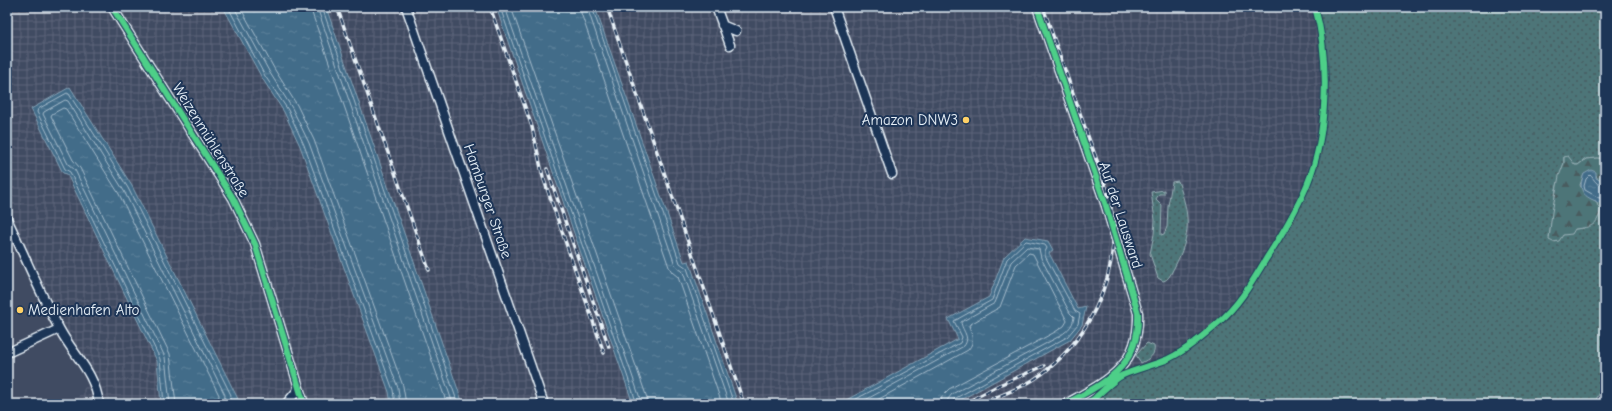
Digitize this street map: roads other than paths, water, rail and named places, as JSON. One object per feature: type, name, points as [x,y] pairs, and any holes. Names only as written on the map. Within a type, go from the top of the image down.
[{"type":"street","name":"Weizenmühlenstraße","points":[[112,7],[233,198],[254,244],[298,387],[295,404]]},
{"type":"street","name":"Hamburger Straße","points":[[406,7],[544,404]]},
{"type":"street","points":[[716,7],[730,45]]},
{"type":"street","points":[[834,7],[892,174]]},
{"type":"street","name":"Auf der Lausward","points":[[1037,7],[1106,206],[1138,313],[1138,325],[1134,344],[1128,359],[1121,368],[1104,384],[1066,404]]},
{"type":"street","points":[[722,25],[736,31]]},
{"type":"street","points":[[7,220],[59,329],[70,348],[90,373],[94,382],[99,404]]},
{"type":"street","points":[[7,353],[59,329]]},
{"type":"street","points":[[286,404],[297,391],[298,387]]},
{"type":"street","points":[[298,387],[304,404]]},
{"type":"water","points":[[223,7],[326,7],[463,404],[391,404],[389,392],[300,146],[284,112],[262,78]]},
{"type":"water","points":[[496,7],[595,7],[684,262],[689,261],[738,404],[633,404]]},
{"type":"water","points":[[70,87],[132,186],[238,399],[233,400],[232,404],[161,404],[157,361],[67,174],[63,173],[31,109]]},
{"type":"water","points":[[1591,170],[1596,172],[1596,178],[1601,181],[1605,181],[1605,200],[1597,203],[1596,201],[1587,197],[1581,188],[1584,174]]},
{"type":"water","points":[[1025,237],[1048,241],[1053,250],[1049,253],[1078,309],[1086,307],[1082,325],[1070,340],[953,404],[839,404],[958,339],[948,319],[989,297],[1004,257]]},
{"type":"railway","points":[[337,7],[429,270]]},
{"type":"railway","points":[[490,7],[532,127],[543,177],[604,353]]},
{"type":"railway","points":[[607,7],[744,404]]},
{"type":"railway","points":[[978,404],[1013,391],[1033,380],[1052,365],[1069,348],[1084,329],[1096,308],[1105,285],[1111,262],[1113,238],[1112,214],[1108,194],[1043,7]]},
{"type":"railway","points":[[547,169],[609,347]]},
{"type":"railway","points":[[964,404],[999,385],[1044,366]]},
{"type":"place","name":"Amazon DNW3","points":[[966,120]]},
{"type":"place","name":"Medienhafen Alto","points":[[20,310]]}]
